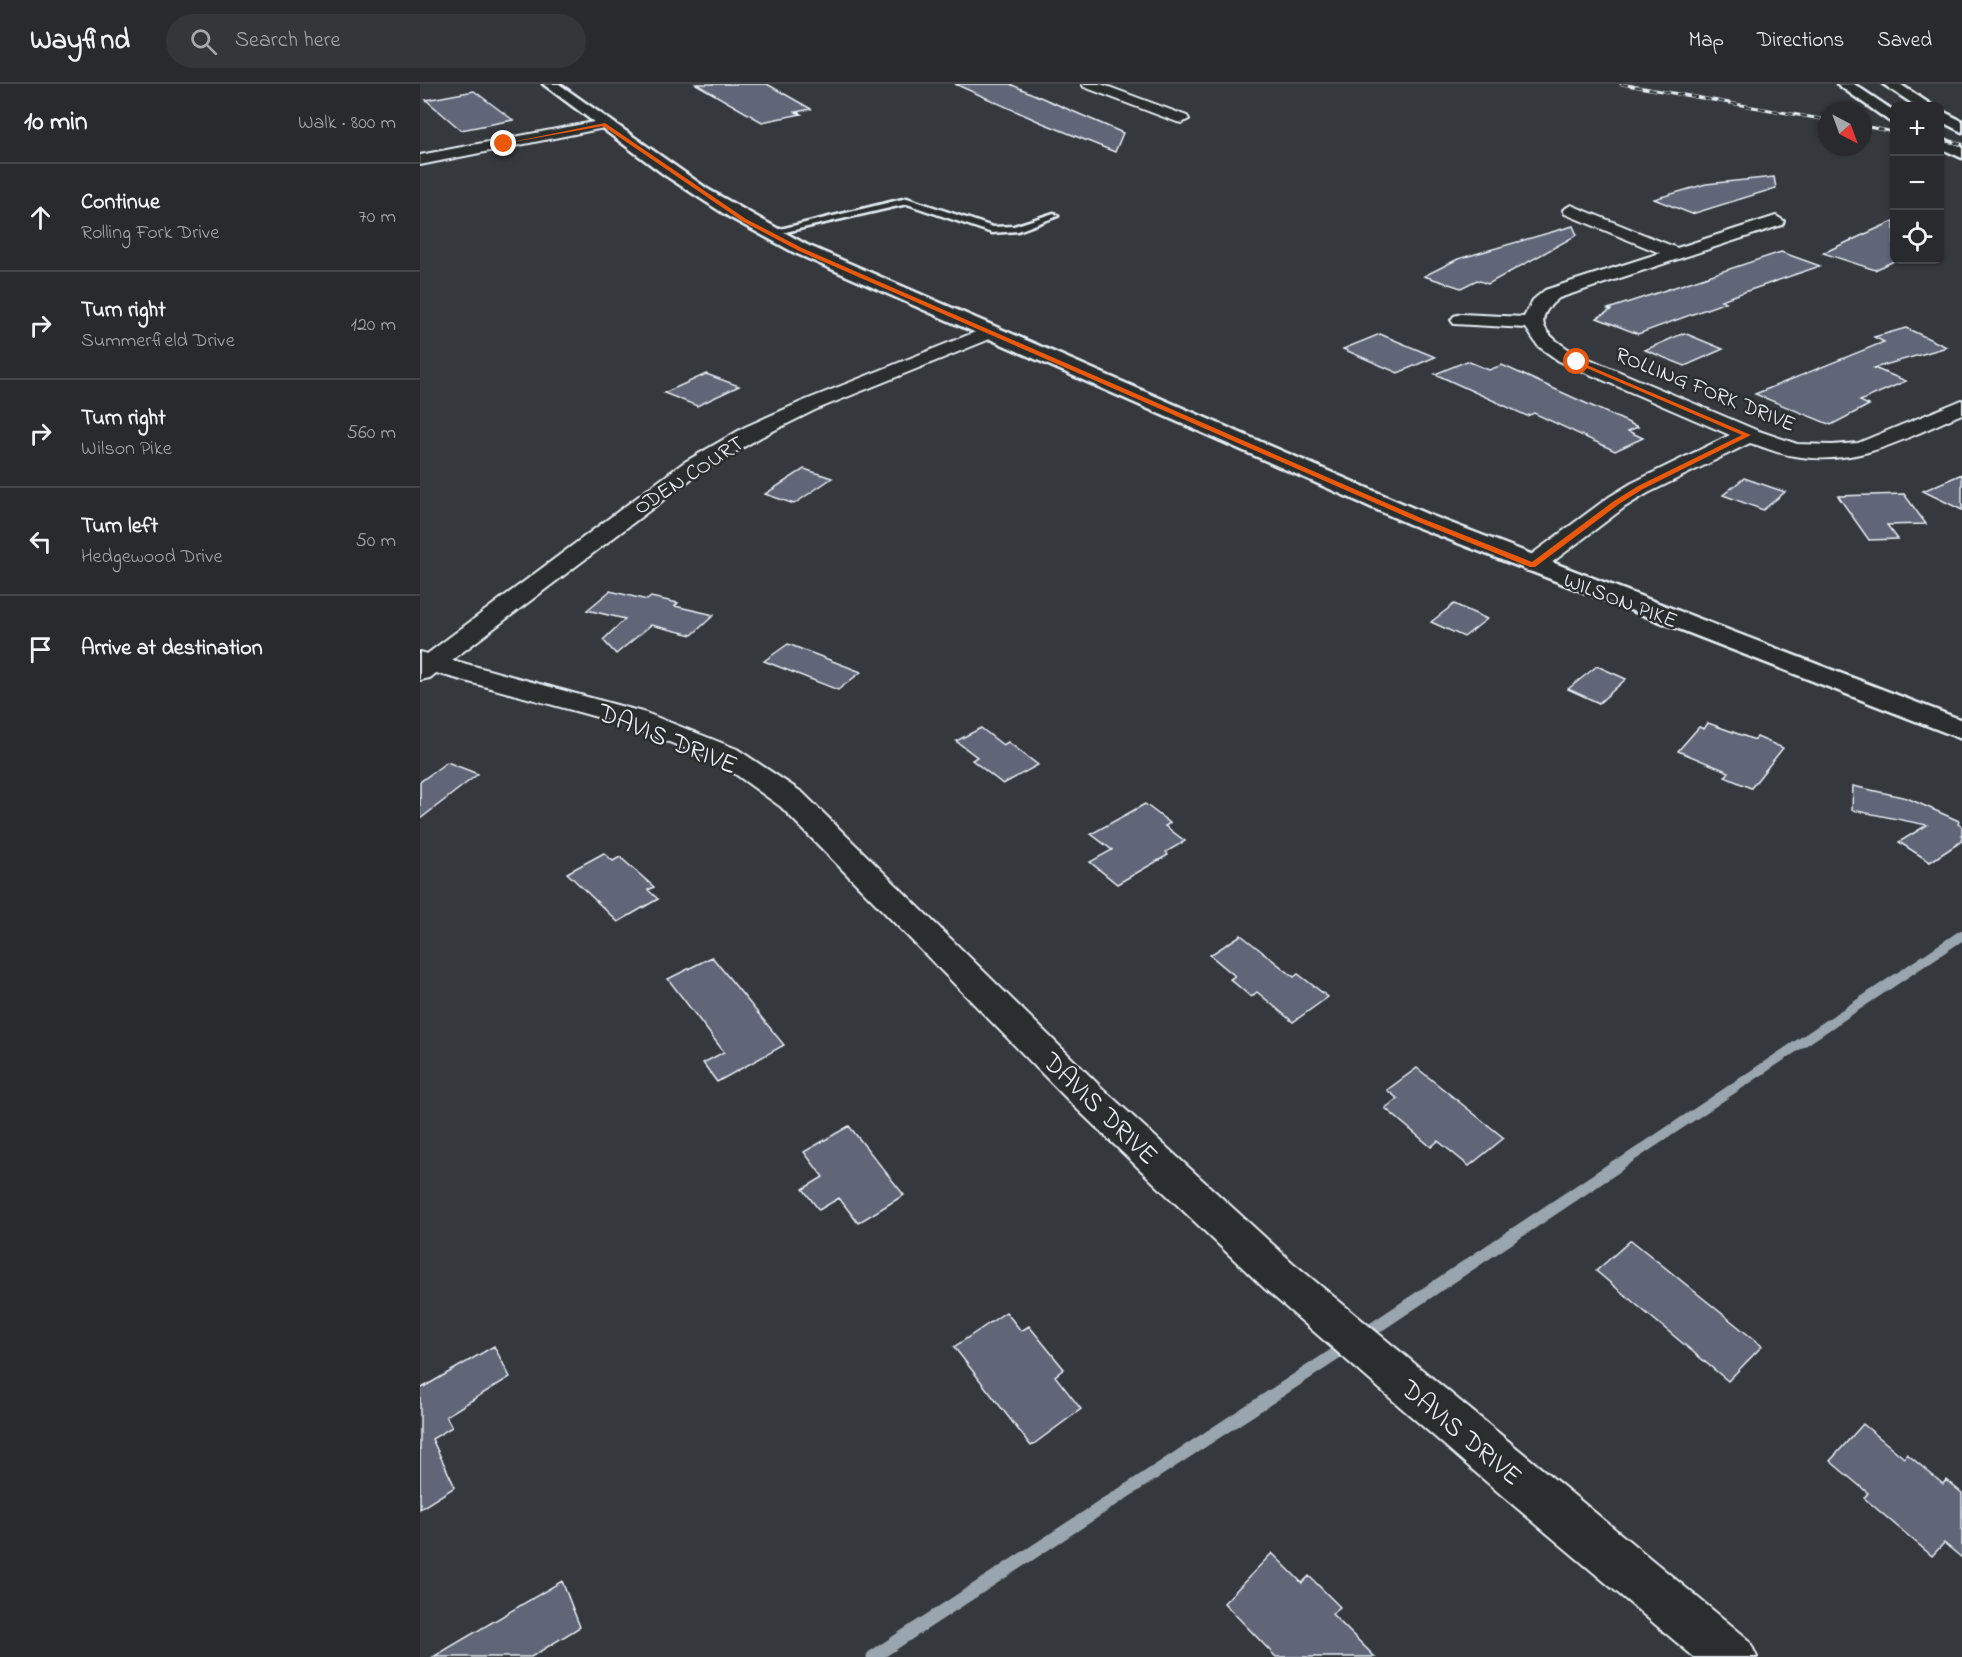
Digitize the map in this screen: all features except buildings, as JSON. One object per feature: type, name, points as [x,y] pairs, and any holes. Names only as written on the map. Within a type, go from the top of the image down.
[{"type":"main road","name":"WILSON PIKE","points":[[550,84],[744,220],[768,233],[988,333],[1409,515],[1962,730]]},
{"type":"main road","points":[[1844,84],[1890,116]]},
{"type":"main road","points":[[1890,84],[1919,102]]},
{"type":"main road","points":[[1944,117],[1962,127]]},
{"type":"main road","points":[[1944,144],[1962,153]]},
{"type":"street","points":[[1089,84],[1182,119]]},
{"type":"street","points":[[420,160],[604,124]]},
{"type":"street","points":[[1571,210],[1675,253]]},
{"type":"street","points":[[1461,320],[1533,323],[1538,306],[1552,294],[1776,220]]},
{"type":"street","name":"ROLLING FORK DRIVE","points":[[1533,323],[1541,339],[1567,357],[1748,435],[1795,450],[1851,451],[1875,445],[1962,406]]},
{"type":"street","name":"ODEN COURT","points":[[424,665],[691,468],[753,432],[808,406],[988,333]]},
{"type":"street","points":[[1533,565],[1617,502],[1748,435]]},
{"type":"street","name":"DAVIS DRIVE","points":[[424,665],[636,719],[727,755],[792,800],[1089,1098],[1279,1276],[1732,1657]]},
{"type":"lane","points":[[768,233],[907,201],[992,230],[1015,229],[1054,216]]},
{"type":"waterway","points":[[1616,1167],[1962,935]]},
{"type":"waterway","points":[[1364,1335],[1618,1165]]},
{"type":"waterway","points":[[873,1657],[1348,1346]]},
{"type":"railway","points":[[1621,84],[1818,118]]},
{"type":"railway","points":[[1872,128],[1890,131]]},
{"type":"railway","points":[[1944,141],[1962,144]]},
{"type":"route","points":[[504,144],[604,124],[744,220],[801,249],[988,333],[1419,519],[1533,565],[1617,502],[1659,478],[1748,435],[1577,362]]}]
